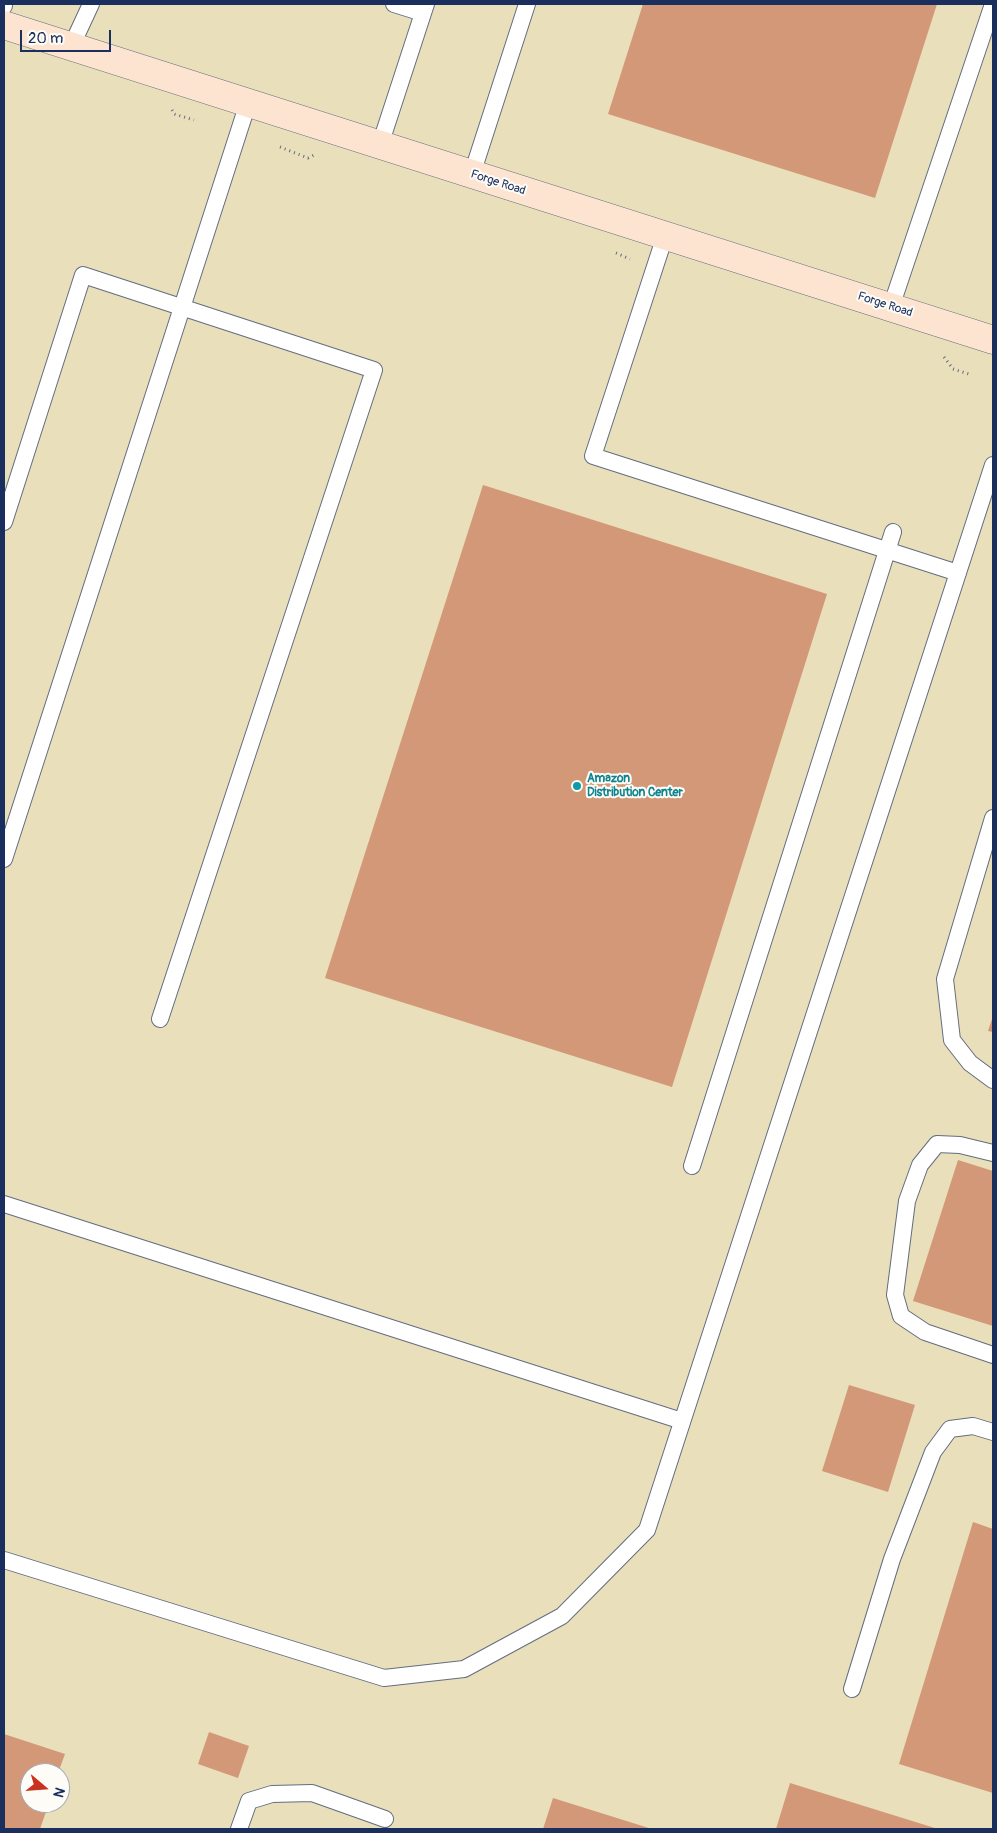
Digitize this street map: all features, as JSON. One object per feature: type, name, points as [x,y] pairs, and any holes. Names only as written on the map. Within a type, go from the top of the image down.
[{"type":"street","name":"Forge Road","points":[[4,26],[993,340]]},
{"type":"lane","points":[[71,47],[91,4]]},
{"type":"lane","points":[[380,145],[424,8],[394,4]]},
{"type":"lane","points":[[472,174],[527,4]]},
{"type":"lane","points":[[891,307],[993,4]]},
{"type":"lane","points":[[4,860],[248,103]]},
{"type":"lane","points":[[665,236],[593,456],[958,573]]},
{"type":"lane","points":[[4,522],[83,275],[374,370],[160,1019]]},
{"type":"lane","points":[[4,1560],[384,1678],[464,1668],[562,1616],[647,1530],[993,465]]},
{"type":"lane","points":[[692,1166],[893,532]]},
{"type":"lane","points":[[993,818],[944,978],[952,1040],[970,1063],[993,1080]]},
{"type":"lane","points":[[993,1153],[960,1145],[937,1144],[920,1165],[907,1201],[895,1295],[900,1316],[925,1332],[993,1354]]},
{"type":"lane","points":[[4,1204],[682,1421]]},
{"type":"lane","points":[[852,1690],[892,1559],[933,1452],[950,1430],[973,1426],[993,1432]]},
{"type":"lane","points":[[239,1829],[249,1801],[272,1794],[312,1793],[385,1819]]},
{"type":"building","points":[[643,4],[937,4],[875,198],[608,114]]},
{"type":"building","name":"Amazon Distribution Center","points":[[483,485],[827,594],[672,1087],[325,978]]},
{"type":"building","points":[[993,1016],[993,1032],[988,1031]]},
{"type":"building","points":[[958,1160],[993,1171],[993,1326],[913,1301]]},
{"type":"building","points":[[849,1385],[915,1405],[888,1492],[822,1471]]},
{"type":"building","points":[[973,1522],[993,1529],[993,1793],[899,1764]]},
{"type":"building","points":[[209,1732],[249,1746],[238,1778],[198,1764]]},
{"type":"building","points":[[4,1734],[65,1754],[62,1763],[20,1763],[20,1813],[46,1813],[40,1829],[4,1829]]},
{"type":"building","points":[[790,1783],[938,1829],[776,1829]]},
{"type":"building","points":[[553,1798],[652,1829],[543,1829]]},
{"type":"place","name":"Amazon Distribution Center","points":[[577,786]]}]
